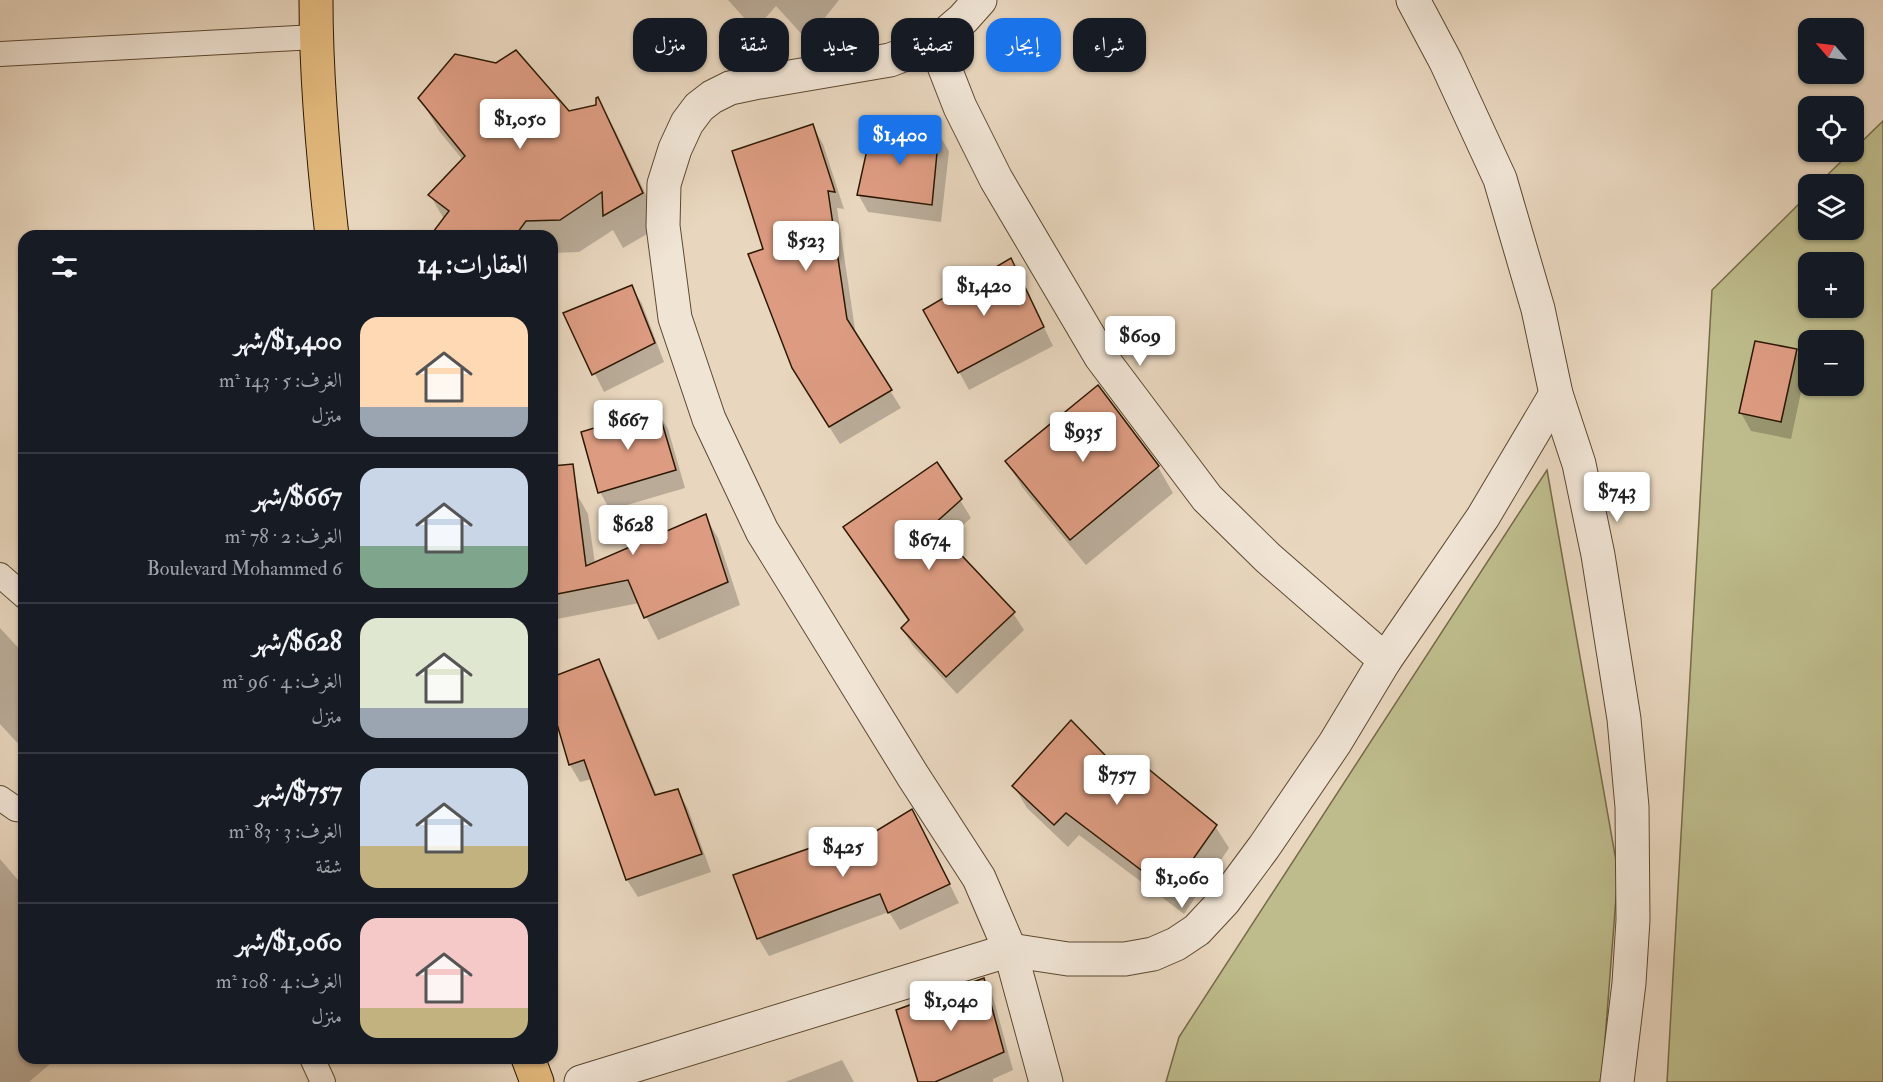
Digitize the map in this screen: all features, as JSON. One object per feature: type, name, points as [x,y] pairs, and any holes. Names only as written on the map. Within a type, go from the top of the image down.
[{"type":"main road","points":[[316,0],[316,37],[324,160],[331,230]]},
{"type":"main road","points":[[530,1064],[537,1082]]},
{"type":"street","points":[[964,18],[980,0]]},
{"type":"street","points":[[1413,0],[1446,62],[1500,179],[1538,309],[1556,394],[1579,464],[1598,555],[1624,719],[1632,807],[1633,920],[1629,982],[1617,1082]]},
{"type":"street","points":[[891,60],[730,88],[699,107],[687,123],[675,149],[664,184],[663,226],[675,318],[709,419],[757,521],[913,776],[979,878],[1010,950],[1046,1082]]},
{"type":"street","points":[[947,72],[960,107],[996,179],[1101,357],[1207,498],[1268,558],[1385,660]]},
{"type":"street","points":[[581,1082],[1010,950],[1068,959],[1125,960],[1153,954],[1176,944],[1197,930],[1224,901],[1264,847],[1335,743],[1385,660],[1483,517],[1556,394]]},
{"type":"lane","points":[[0,54],[316,37]]},
{"type":"lane","points":[[0,575],[18,591]]},
{"type":"lane","points":[[0,798],[18,809]]},
{"type":"lane","points":[[315,1064],[323,1082]]},
{"type":"shaded area","points":[[1883,121],[1883,1082],[1667,1082],[1712,290],[1798,205],[1798,240],[1864,240],[1864,174],[1828,174],[1841,162],[1864,162],[1864,139]]},
{"type":"shaded area","points":[[1547,470],[1618,872],[1600,1082],[1166,1082],[1179,1037]]},
{"type":"building","points":[[516,50],[569,111],[596,105],[598,97],[643,193],[603,216],[602,192],[560,220],[526,221],[519,230],[435,230],[449,211],[428,195],[465,156],[418,98],[455,54],[496,63]]},
{"type":"building","points":[[813,124],[835,192],[828,191],[847,319],[892,390],[829,427],[792,368],[748,254],[763,249],[732,151]]},
{"type":"building","points":[[872,127],[939,132],[932,205],[857,195]]},
{"type":"building","points":[[1011,258],[1044,327],[958,373],[923,310]]},
{"type":"building","points":[[632,285],[655,343],[592,375],[563,313]]},
{"type":"building","points":[[1755,341],[1797,349],[1781,422],[1739,413]]},
{"type":"building","points":[[1098,385],[1159,466],[1070,540],[1005,461]]},
{"type":"building","points":[[658,409],[676,470],[598,493],[581,432]]},
{"type":"building","points":[[937,462],[962,499],[933,525],[1015,612],[946,677],[901,628],[909,620],[843,527]]},
{"type":"building","points":[[573,464],[586,566],[706,514],[728,582],[644,618],[628,580],[558,594],[558,465]]},
{"type":"building","points":[[599,659],[655,795],[678,789],[702,854],[626,880],[584,760],[569,765],[558,727],[558,675]]},
{"type":"building","points":[[1071,720],[1134,785],[1146,767],[1217,825],[1170,892],[1066,813],[1054,825],[1012,786]]},
{"type":"building","points":[[912,809],[950,884],[888,913],[880,894],[757,939],[733,875],[816,846],[822,864]]},
{"type":"building","points":[[984,978],[1004,1052],[935,1082],[918,1082],[896,1010]]}]
